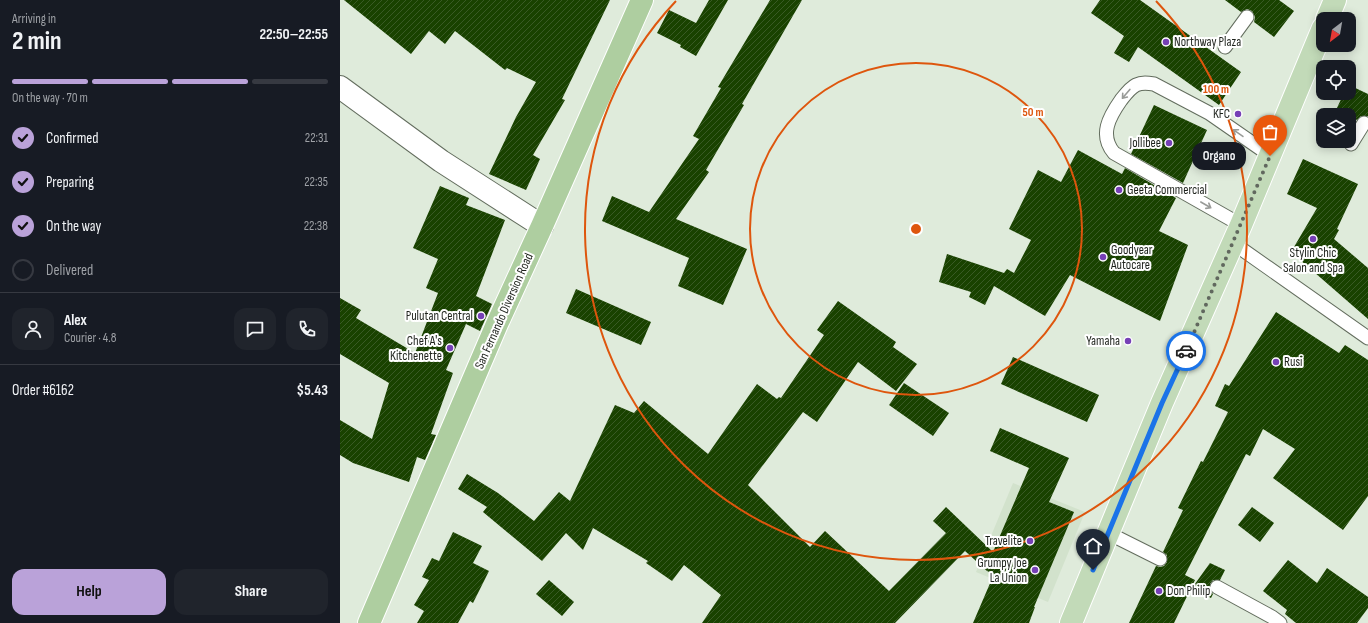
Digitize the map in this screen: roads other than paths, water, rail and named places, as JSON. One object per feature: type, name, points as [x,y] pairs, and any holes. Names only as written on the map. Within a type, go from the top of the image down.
[{"type":"highway","name":"San Fernando Diversion Road","points":[[369,623],[497,324],[642,0]]},
{"type":"main road","points":[[1330,12],[1335,0]]},
{"type":"main road","points":[[1071,623],[1162,403],[1237,234],[1316,45]]},
{"type":"street","points":[[340,87],[441,161],[542,226]]},
{"type":"lane","points":[[1225,47],[1248,17]]},
{"type":"lane","points":[[1270,156],[1209,113],[1154,84],[1146,83],[1134,86],[1114,110],[1107,127],[1106,137],[1109,147],[1114,153],[1237,234],[1368,338]]},
{"type":"lane","points":[[1356,136],[1364,123]]},
{"type":"lane","points":[[1108,533],[1160,559]]},
{"type":"lane","points":[[1217,587],[1272,617],[1280,623]]},
{"type":"place","name":"Northway Plaza","points":[[1166,42]]},
{"type":"place","name":"KFC","points":[[1238,114]]},
{"type":"place","name":"Jollibee","points":[[1169,143]]},
{"type":"place","name":"Organo","points":[[1270,156]]},
{"type":"place","name":"Geeta Commercial","points":[[1119,190]]},
{"type":"place","name":"Stylin Chic Salon and Spa","points":[[1313,239]]},
{"type":"place","name":"Goodyear Autocare","points":[[1103,257]]},
{"type":"place","name":"Pulutan Central","points":[[481,316]]},
{"type":"place","name":"Yamaha","points":[[1128,341]]},
{"type":"place","name":"Chef A's Kitchenette","points":[[450,348]]},
{"type":"place","name":"Rusi","points":[[1276,362]]},
{"type":"place","name":"Travelite","points":[[1030,541]]},
{"type":"place","name":"Grumpy Joe La Union","points":[[1035,570]]},
{"type":"place","name":"Don Philip","points":[[1159,591]]}]
